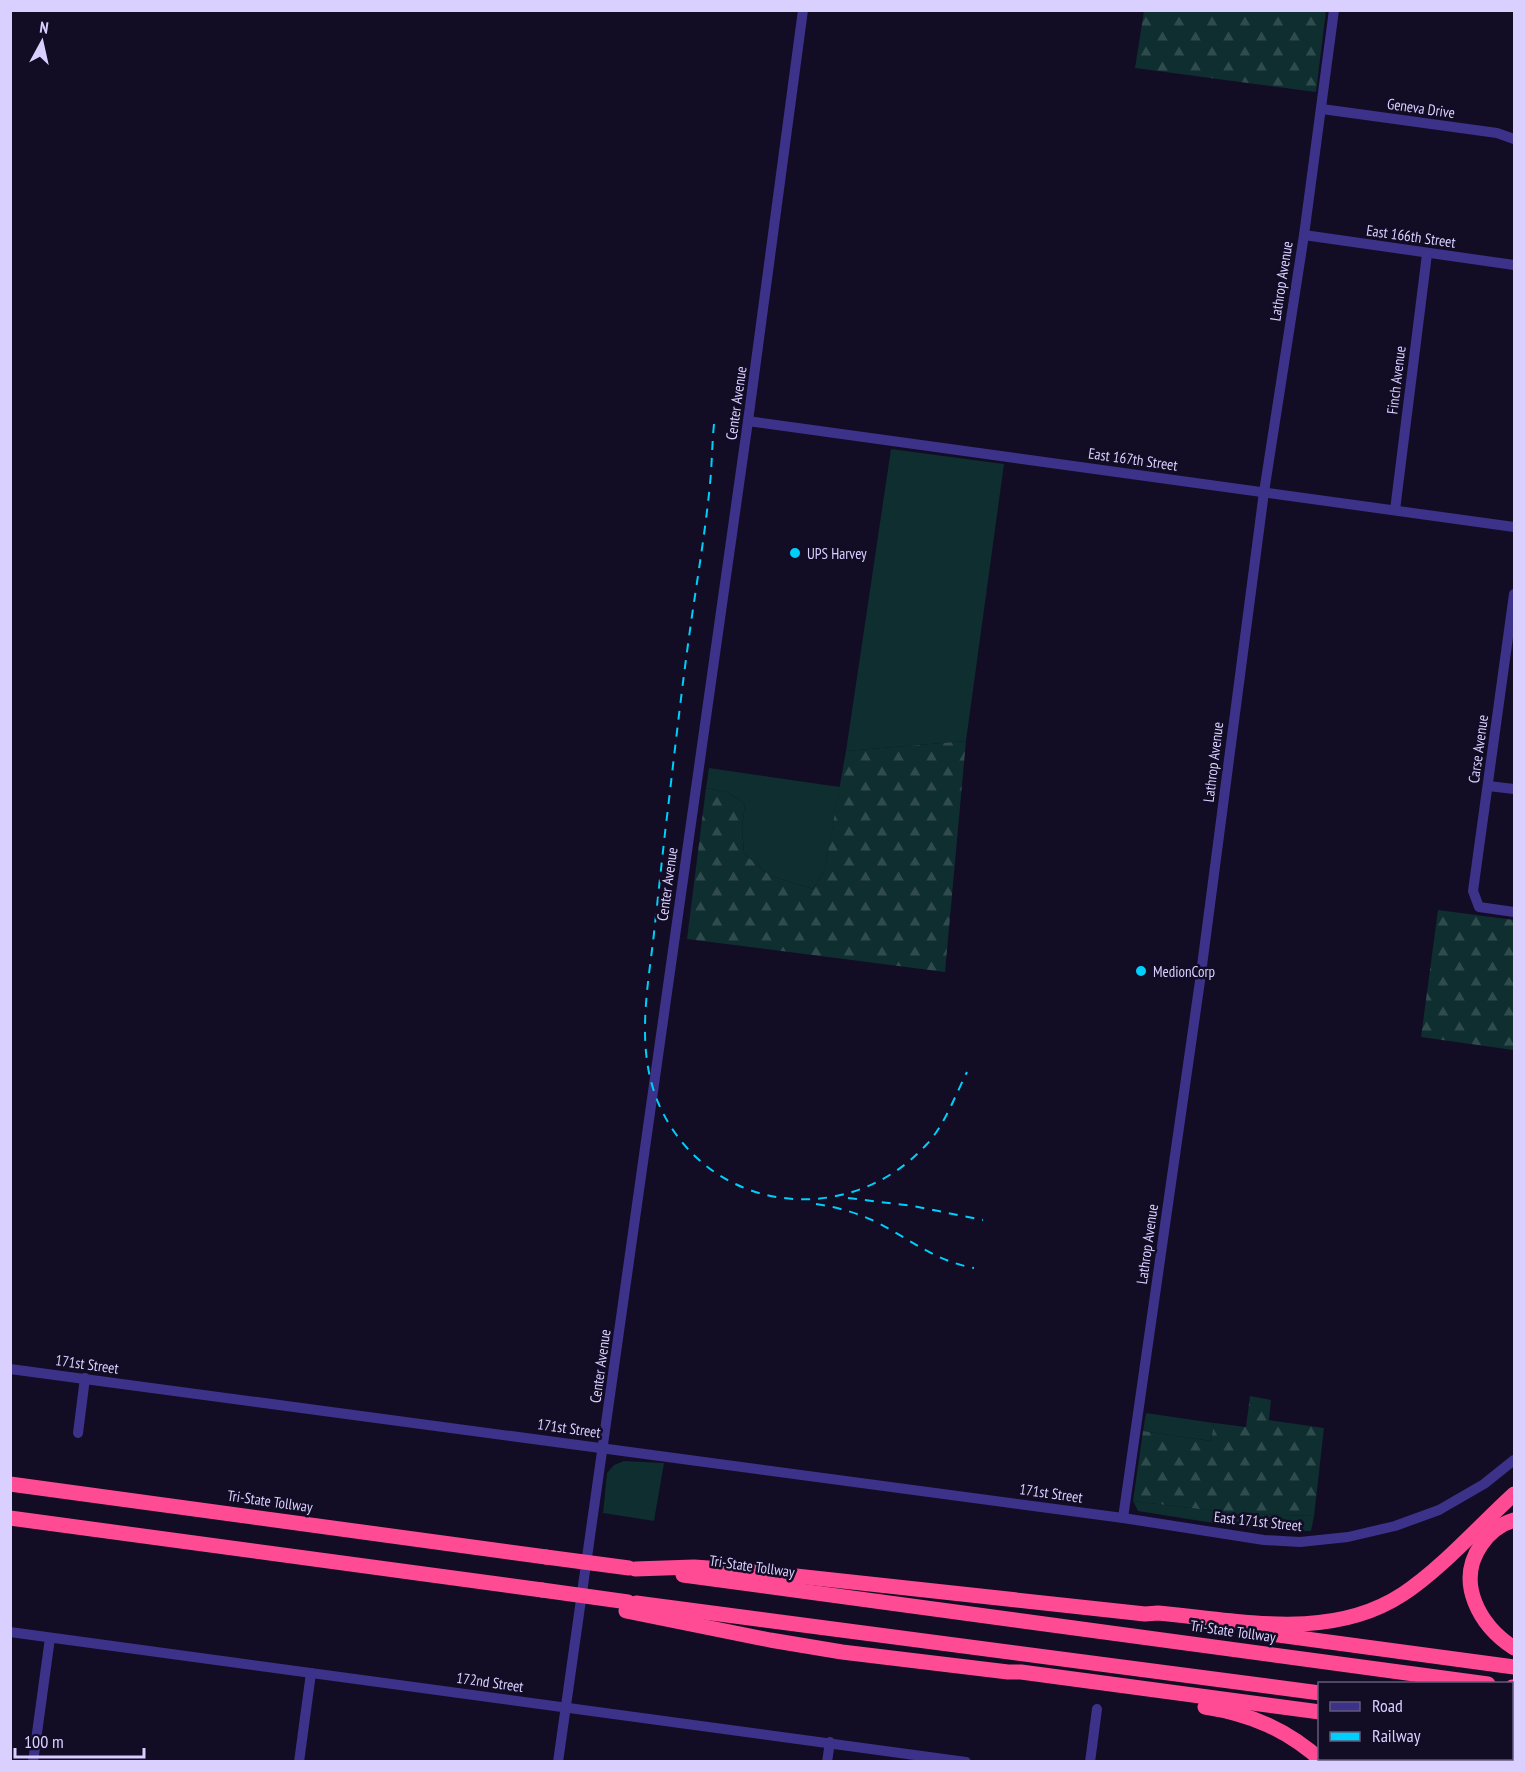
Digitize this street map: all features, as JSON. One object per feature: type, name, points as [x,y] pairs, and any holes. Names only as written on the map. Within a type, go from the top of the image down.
[{"type":"highway","name":"Tri-State Tollway","points":[[10,1484],[1480,1682]]},
{"type":"highway","points":[[632,1569],[694,1567],[751,1571],[1145,1614],[1158,1613],[1295,1624],[1325,1623],[1358,1615],[1393,1600],[1421,1580],[1515,1494]]},
{"type":"highway","points":[[10,1518],[546,1591],[627,1606],[770,1640],[842,1652],[1021,1672],[1318,1712]]},
{"type":"highway","points":[[1515,1520],[1495,1530],[1483,1541],[1473,1560],[1470,1581],[1473,1601],[1483,1619],[1498,1636],[1515,1648]]},
{"type":"highway","points":[[627,1606],[1318,1693]]},
{"type":"highway","points":[[1145,1614],[1158,1619],[1515,1667]]},
{"type":"highway","points":[[1008,1672],[1243,1714],[1286,1733],[1318,1757]]},
{"type":"street","name":"Center Avenue","points":[[558,1761],[748,421],[803,10]]},
{"type":"street","name":"Lathrop Avenue","points":[[1124,1518],[1200,981],[1264,492],[1304,236],[1334,10]]},
{"type":"street","name":"Geneva Drive","points":[[1322,109],[1497,133],[1515,139]]},
{"type":"street","name":"East 166th Street","points":[[1304,236],[1515,265]]},
{"type":"street","name":"Finch Avenue","points":[[1395,510],[1427,254]]},
{"type":"street","name":"East 167th Street","points":[[748,421],[1515,527]]},
{"type":"street","name":"Carse Avenue","points":[[1515,594],[1510,656],[1473,891],[1479,907],[1515,912]]},
{"type":"street","points":[[1488,786],[1515,789]]},
{"type":"street","name":"171st Street","points":[[10,1369],[1124,1518]]},
{"type":"street","points":[[78,1433],[85,1378]]},
{"type":"street","name":"East 171st Street","points":[[1124,1518],[1264,1540],[1300,1542],[1348,1537],[1395,1526],[1439,1510],[1484,1484],[1515,1460]]},
{"type":"street","name":"172nd Street","points":[[10,1632],[966,1761]]},
{"type":"street","points":[[33,1761],[50,1638]]},
{"type":"street","points":[[299,1761],[311,1673]]},
{"type":"street","points":[[1090,1761],[1097,1709]]},
{"type":"street","points":[[827,1761],[830,1742]]},
{"type":"green space","points":[[1144,11],[1326,11],[1316,92],[1135,68]]},
{"type":"green space","points":[[891,449],[1004,464],[966,741],[846,751]]},
{"type":"green space","points":[[966,741],[945,972],[687,939],[706,788],[727,792],[745,804],[742,827],[744,854],[771,876],[813,889],[825,869],[846,751]]},
{"type":"green space","points":[[709,768],[840,787],[825,869],[813,889],[771,876],[744,854],[742,827],[745,804],[727,792],[706,788]]},
{"type":"green space","points":[[1438,910],[1514,920],[1513,1050],[1421,1037]]},
{"type":"green space","points":[[1250,1396],[1271,1400],[1269,1420],[1324,1428],[1314,1516],[1232,1513],[1133,1501],[1143,1431],[1211,1441],[1214,1423],[1246,1427]]},
{"type":"green space","points":[[1146,1413],[1214,1423],[1211,1441],[1143,1431]]},
{"type":"green space","points":[[624,1461],[664,1463],[654,1521],[603,1513],[607,1473],[614,1465]]},
{"type":"green space","points":[[1133,1501],[1232,1513],[1314,1516],[1311,1531],[1268,1529],[1138,1511]]},
{"type":"railway","points":[[714,424],[708,503],[689,637],[646,1005],[646,1048],[653,1089],[661,1109],[684,1144],[713,1171],[747,1189],[784,1198],[822,1198],[860,1189],[896,1171],[933,1137],[967,1072]]},
{"type":"railway","points":[[848,1198],[913,1206],[983,1220]]},
{"type":"railway","points":[[816,1204],[845,1210],[867,1218],[946,1260],[974,1268]]},
{"type":"place","name":"UPS Harvey","points":[[795,553]]},
{"type":"place","name":"MedionCorp","points":[[1141,971]]}]
